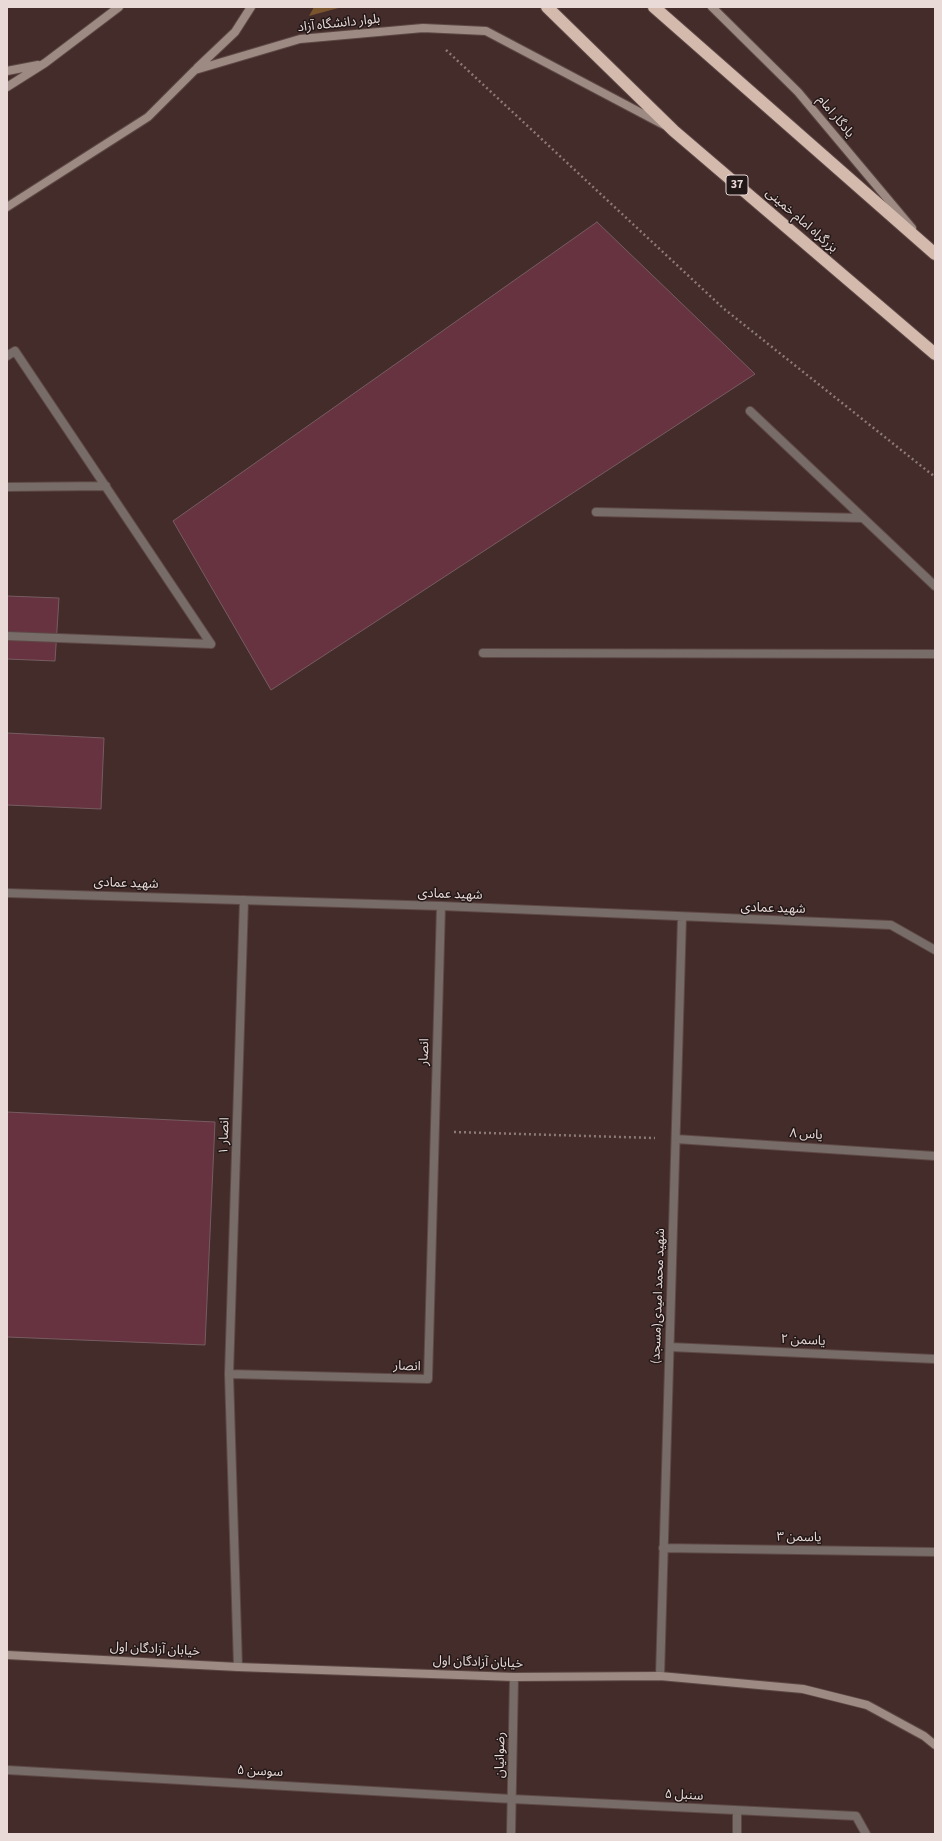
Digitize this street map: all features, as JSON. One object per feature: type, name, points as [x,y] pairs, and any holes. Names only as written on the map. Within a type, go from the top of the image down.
[{"type":"highway","name":"بزرگراه امام خمینی","points":[[547,7],[674,131],[935,354]]},
{"type":"highway","points":[[654,7],[933,253]]},
{"type":"main road","points":[[7,87],[45,63],[119,7]]},
{"type":"main road","points":[[195,70],[235,32],[251,7]]},
{"type":"main road","name":"یادگار امام","points":[[712,7],[798,92],[933,253]]},
{"type":"main road","name":"بلوار دانشگاه آزاد","points":[[7,207],[148,117],[195,70],[300,39],[423,28],[486,31],[674,131]]},
{"type":"main road","points":[[7,71],[45,63]]},
{"type":"main road","name":"خیابان آزادگان اول","points":[[7,1655],[238,1667],[514,1677],[660,1676],[803,1689],[867,1705],[924,1736],[935,1746]]},
{"type":"street","points":[[7,356],[15,351],[211,644],[7,636]]},
{"type":"street","points":[[750,411],[935,586]]},
{"type":"street","points":[[7,487],[106,486]]},
{"type":"street","points":[[596,512],[863,518]]},
{"type":"street","points":[[484,653],[935,654]]},
{"type":"street","name":"شهید عمادی","points":[[7,893],[441,906],[891,925],[935,950]]},
{"type":"street","name":"انصار ۱","points":[[230,1374],[244,900]]},
{"type":"street","name":"انصار","points":[[230,1374],[428,1380],[441,906]]},
{"type":"street","name":"(مسجد)شهید محمد امیدی","points":[[660,1676],[682,917]]},
{"type":"street","name":"یاس ۸","points":[[676,1139],[935,1156]]},
{"type":"street","name":"یاسمن ۲","points":[[670,1347],[935,1359]]},
{"type":"street","points":[[230,1374],[238,1667]]},
{"type":"street","name":"یاسمن ۳","points":[[663,1548],[935,1552]]},
{"type":"street","name":"رضوانیان","points":[[511,1834],[514,1677]]},
{"type":"street","name":"سوسن ۵","points":[[7,1770],[512,1799]]},
{"type":"street","name":"سنبل ۵","points":[[512,1799],[856,1816],[866,1834]]},
{"type":"street","points":[[737,1811],[737,1834]]},
{"type":"path","points":[[423,28],[724,308],[935,477]]},
{"type":"path","points":[[434,1132],[676,1139]]},
{"type":"shaded area","points":[[314,7],[342,7],[309,16]]},
{"type":"building","points":[[597,222],[755,374],[271,690],[173,521]]},
{"type":"building","points":[[7,596],[59,598],[55,661],[7,659]]},
{"type":"building","points":[[7,733],[104,738],[101,809],[7,805]]},
{"type":"building","points":[[7,1112],[215,1122],[205,1345],[7,1337]]}]
